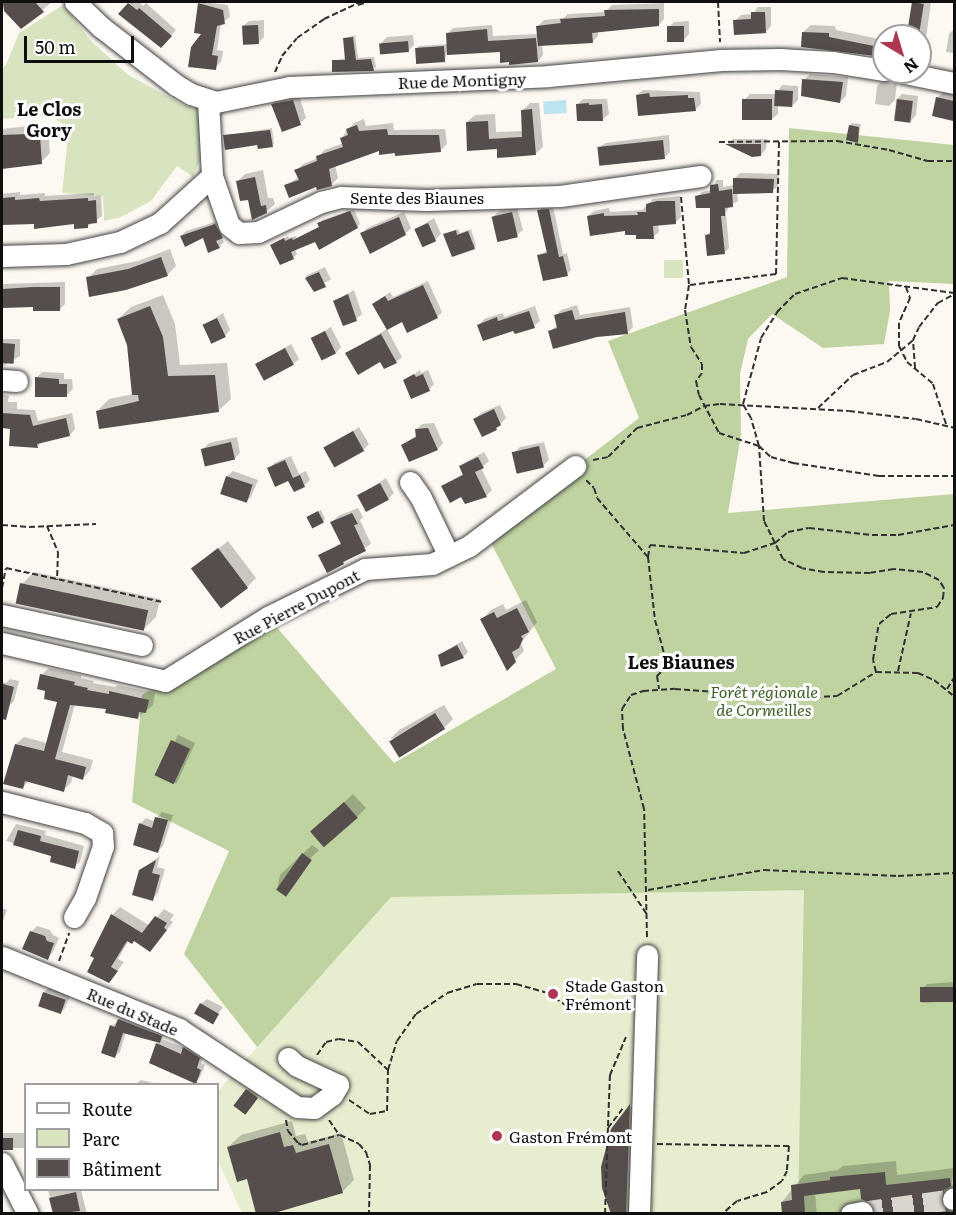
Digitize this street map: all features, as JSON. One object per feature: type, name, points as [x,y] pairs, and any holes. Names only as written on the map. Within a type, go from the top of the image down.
[{"type":"street","points":[[2,256],[66,254],[120,242],[160,223],[212,176],[208,101],[176,85],[138,57],[75,2]]},
{"type":"street","name":"Rue de Montigny","points":[[208,101],[289,87],[548,76],[721,60],[790,59],[872,69]]},
{"type":"street","points":[[247,94],[252,85],[273,78]]},
{"type":"street","points":[[932,79],[954,83]]},
{"type":"street","name":"Sente des Biaunes","points":[[212,176],[229,225],[233,231],[250,233],[321,202],[341,197],[426,200],[560,196],[691,178]]},
{"type":"street","name":"Rue Pierre Dupont","points":[[2,643],[165,681],[268,617],[365,570],[432,564],[469,546],[575,466]]},
{"type":"street","points":[[410,482],[421,498],[448,556]]},
{"type":"street","points":[[2,615],[142,645]]},
{"type":"street","points":[[2,802],[85,823],[102,833],[103,846],[85,898],[74,917]]},
{"type":"street","points":[[639,1214],[643,1144],[647,955]]},
{"type":"street","name":"Rue du Stade","points":[[2,957],[178,1029],[297,1107],[314,1108],[332,1095],[338,1085]]},
{"type":"street","points":[[288,1058],[297,1066],[338,1085]]},
{"type":"street","points":[[2,1163],[28,1214]]},
{"type":"path","points":[[355,6],[360,2]]},
{"type":"path","points":[[273,78],[282,56],[297,38],[324,20],[367,2]]},
{"type":"path","points":[[718,2],[721,60]]},
{"type":"path","points":[[719,142],[837,141],[889,150],[928,161],[954,160]]},
{"type":"path","points":[[689,285],[777,274],[779,142]]},
{"type":"path","points":[[691,178],[689,285],[685,310],[691,347],[702,364],[702,373],[696,381],[704,406],[719,433],[759,446],[777,459],[854,473],[954,476]]},
{"type":"path","points":[[876,672],[873,660],[879,624],[891,614],[911,613],[937,607],[943,598],[944,588],[939,580],[923,572],[894,569],[844,574],[802,568],[783,559],[764,521],[759,446],[751,418],[743,404],[761,338],[777,312],[795,294],[842,278],[954,294]]},
{"type":"path","points":[[906,286],[910,298],[899,323],[899,346],[907,362],[933,384],[947,426]]},
{"type":"path","points":[[818,408],[853,375],[887,362],[902,352],[913,340],[928,313],[938,303],[954,294]]},
{"type":"path","points":[[913,340],[915,368]]},
{"type":"path","points":[[648,556],[597,498],[594,488],[575,466],[608,457],[637,428],[687,415],[704,406],[743,404],[818,408],[916,419],[954,428]]},
{"type":"path","points":[[2,525],[96,524]]},
{"type":"path","points":[[659,689],[657,676],[662,672],[664,653],[655,620],[648,556],[650,545],[744,553],[775,543],[788,532],[809,528],[881,535],[954,525]]},
{"type":"path","points":[[46,526],[58,552],[57,580]]},
{"type":"path","points":[[2,588],[6,568],[162,602]]},
{"type":"path","points":[[898,673],[911,613]]},
{"type":"path","points":[[954,613],[954,625]]},
{"type":"path","points":[[647,955],[648,890],[644,808],[623,729],[622,709],[631,695],[659,689],[797,698],[837,696],[876,672],[918,673],[947,689],[954,696]]},
{"type":"path","points":[[947,689],[954,678]]},
{"type":"path","points":[[648,890],[764,870],[898,876],[954,873]]},
{"type":"path","points":[[618,871],[648,916]]},
{"type":"path","points":[[52,978],[74,917]]},
{"type":"path","points":[[338,1085],[351,1103],[359,1109],[370,1114],[387,1111],[388,1070],[397,1041],[416,1014],[447,993],[477,984],[516,984],[547,993],[572,1009],[588,1003],[646,1002]]},
{"type":"path","points":[[605,1214],[610,1075],[624,1039],[631,1033],[645,1030]]},
{"type":"path","points":[[308,1070],[326,1042],[339,1039],[358,1042],[366,1046],[388,1070]]},
{"type":"path","points":[[285,1099],[288,1131],[298,1143],[340,1136],[359,1144],[366,1152],[370,1165],[369,1214]]},
{"type":"path","points":[[608,1128],[629,1104]]},
{"type":"path","points":[[643,1144],[789,1146],[788,1171],[782,1181],[767,1192],[737,1201],[722,1214]]},
{"type":"green space","points":[[63,5],[91,41],[127,74],[181,104],[199,110],[203,153],[193,177],[177,166],[151,201],[121,217],[104,221],[103,196],[62,193],[67,147],[66,126],[49,115],[2,119],[2,68],[6,65],[19,33]]},
{"type":"green space","name":"Forêt régionale de Cormeilles","points":[[789,128],[954,145],[954,284],[889,281],[890,311],[884,344],[823,348],[772,314],[748,339],[740,374],[741,435],[728,513],[954,494],[954,1213],[643,1213],[269,1062],[184,954],[229,851],[132,802],[142,695],[268,617],[394,763],[556,669],[487,535],[639,418],[608,341],[787,277]]},
{"type":"green space","points":[[664,260],[683,260],[683,278],[664,278]]},
{"type":"green space","name":"Stade Gaston Frémont","points":[[804,890],[798,1213],[242,1213],[219,1163],[219,1090],[391,897]]},
{"type":"water","points":[[566,100],[567,113],[544,115],[543,102]]},
{"type":"building","points":[[3,2],[35,2],[44,12],[21,29],[4,11]]},
{"type":"building","points":[[912,2],[924,4],[921,24],[909,24]]},
{"type":"building","points":[[128,3],[137,10],[139,8],[172,36],[161,48],[118,14]]},
{"type":"building","points":[[198,3],[223,10],[225,24],[217,26],[212,55],[218,56],[216,70],[188,67],[191,47],[201,34],[194,33]]},
{"type":"building","points":[[659,9],[659,26],[592,33],[593,43],[538,46],[536,26],[561,23],[560,19],[605,16],[604,10]]},
{"type":"building","points":[[751,12],[765,12],[766,33],[734,35],[733,20],[751,19]]},
{"type":"building","points":[[258,25],[259,44],[243,45],[242,26]]},
{"type":"building","points":[[667,26],[684,26],[684,42],[667,42]]},
{"type":"building","points":[[487,29],[488,41],[536,38],[538,62],[509,65],[509,62],[500,63],[500,52],[447,55],[446,33]]},
{"type":"building","points":[[802,32],[829,33],[829,37],[872,46],[872,56],[801,47]]},
{"type":"building","points":[[353,37],[356,60],[371,59],[374,71],[332,72],[332,60],[345,60],[343,38]]},
{"type":"building","points":[[408,41],[409,52],[380,54],[379,44]]},
{"type":"building","points":[[444,46],[445,62],[416,64],[415,48]]},
{"type":"building","points":[[802,79],[843,82],[840,103],[801,96]]},
{"type":"building","points":[[775,90],[793,91],[792,107],[774,106]]},
{"type":"building","points":[[649,93],[650,97],[688,95],[688,98],[694,98],[696,111],[638,116],[636,95]]},
{"type":"building","points":[[936,97],[954,101],[953,121],[932,116]]},
{"type":"building","points":[[742,99],[772,99],[772,120],[742,120]]},
{"type":"building","points":[[897,99],[913,101],[910,123],[894,121]]},
{"type":"building","points":[[293,100],[301,125],[282,132],[271,104]]},
{"type":"building","points":[[589,103],[589,105],[602,104],[603,121],[577,121],[576,104]]},
{"type":"building","points":[[532,109],[536,155],[497,158],[497,149],[467,151],[466,122],[488,121],[489,139],[522,137],[521,110]]},
{"type":"building","points":[[357,125],[359,131],[387,129],[388,135],[439,135],[441,152],[395,156],[395,153],[379,155],[379,151],[329,169],[332,186],[317,190],[316,187],[289,198],[284,185],[299,180],[294,170],[317,161],[316,156],[343,147],[340,138],[348,135],[346,129]]},
{"type":"building","points":[[849,125],[859,127],[858,143],[846,140]]},
{"type":"building","points":[[270,130],[273,147],[258,149],[257,145],[225,150],[223,135]]},
{"type":"building","points":[[28,134],[29,136],[40,136],[42,164],[2,169],[2,135]]},
{"type":"building","points":[[663,140],[665,159],[599,166],[597,147]]},
{"type":"building","points":[[725,144],[761,144],[761,156],[752,157]]},
{"type":"building","points":[[255,177],[261,206],[266,205],[267,213],[252,220],[248,200],[240,201],[236,181]]},
{"type":"building","points":[[733,178],[774,179],[773,193],[733,194]]},
{"type":"building","points":[[718,184],[719,191],[732,189],[733,207],[725,208],[725,216],[721,216],[725,254],[707,256],[705,235],[710,234],[710,208],[696,208],[695,196],[710,193],[710,185]]},
{"type":"building","points":[[15,197],[15,200],[39,198],[40,201],[88,198],[88,201],[96,200],[97,223],[88,224],[88,228],[74,229],[74,224],[34,229],[34,224],[2,225],[2,198]]},
{"type":"building","points":[[657,201],[675,201],[676,224],[653,226],[654,239],[636,239],[636,235],[625,235],[625,231],[590,236],[587,216],[604,213],[604,216],[638,215],[637,212],[646,212],[646,204]]},
{"type":"building","points":[[549,209],[559,257],[563,256],[568,276],[543,281],[537,255],[547,253],[537,210]]},
{"type":"building","points":[[350,211],[358,228],[319,250],[315,242],[291,252],[294,259],[280,265],[270,245],[284,238],[285,241],[292,238],[293,240],[319,227],[317,223]]},
{"type":"building","points":[[512,212],[518,237],[497,242],[492,217]]},
{"type":"building","points":[[399,217],[406,235],[370,254],[360,233]]},
{"type":"building","points":[[428,223],[436,241],[422,247],[414,229]]},
{"type":"building","points":[[215,224],[223,238],[216,241],[220,248],[208,253],[203,238],[185,247],[180,236]]},
{"type":"building","points":[[456,230],[457,235],[468,231],[475,249],[452,257],[443,234]]},
{"type":"building","points":[[161,257],[168,276],[126,290],[89,297],[86,277],[128,269]]},
{"type":"building","points":[[319,272],[326,287],[314,292],[305,278]]},
{"type":"building","points":[[423,285],[438,318],[407,333],[402,322],[387,330],[372,304],[385,296],[388,301]]},
{"type":"building","points":[[60,287],[60,311],[33,311],[33,307],[2,308],[2,289]]},
{"type":"building","points":[[348,294],[357,321],[343,326],[333,301]]},
{"type":"building","points":[[150,306],[163,337],[168,376],[215,375],[219,412],[99,429],[96,411],[139,401],[138,395],[132,395],[127,345],[117,319]]},
{"type":"building","points":[[572,310],[575,320],[625,312],[628,334],[597,337],[553,349],[548,331],[557,328],[554,315]]},
{"type":"building","points":[[529,311],[535,328],[515,334],[513,331],[483,341],[477,325],[497,317],[498,321]]},
{"type":"building","points":[[217,318],[226,337],[211,344],[202,325]]},
{"type":"building","points":[[325,331],[336,353],[322,360],[311,338]]},
{"type":"building","points":[[381,334],[397,363],[384,369],[380,362],[358,375],[345,353]]},
{"type":"building","points":[[2,343],[15,344],[14,364],[2,363]]},
{"type":"building","points":[[285,348],[294,365],[264,381],[255,364]]},
{"type":"building","points":[[414,374],[416,377],[423,374],[430,391],[411,399],[403,380]]},
{"type":"building","points":[[35,377],[59,379],[59,384],[67,384],[67,397],[35,397]]},
{"type":"building","points":[[494,409],[501,425],[496,428],[497,430],[482,437],[473,419]]},
{"type":"building","points":[[2,413],[30,415],[33,426],[66,418],[70,436],[37,444],[38,448],[9,446],[10,429],[2,428]]},
{"type":"building","points":[[428,428],[438,450],[409,462],[401,445],[416,437],[415,429]]},
{"type":"building","points":[[353,431],[364,451],[334,468],[323,447]]},
{"type":"building","points":[[231,442],[235,460],[205,467],[201,449]]},
{"type":"building","points":[[539,446],[544,467],[517,474],[512,452]]},
{"type":"building","points":[[478,457],[484,468],[475,472],[487,497],[465,504],[461,497],[450,503],[441,486],[463,475],[459,466]]},
{"type":"building","points":[[285,460],[293,478],[300,475],[305,487],[294,492],[288,481],[275,487],[267,468]]},
{"type":"building","points":[[226,476],[253,485],[247,503],[220,494]]},
{"type":"building","points":[[380,483],[389,500],[366,512],[357,495]]},
{"type":"building","points":[[318,511],[324,523],[312,528],[306,517]]},
{"type":"building","points":[[352,513],[358,524],[354,525],[366,551],[327,573],[318,555],[341,544],[330,522]]},
{"type":"building","points":[[218,548],[248,588],[221,608],[191,568]]},
{"type":"building","points":[[20,583],[148,610],[144,631],[16,604]]},
{"type":"building","points":[[517,608],[529,632],[521,636],[523,639],[519,648],[512,652],[516,662],[507,671],[480,619],[494,612],[497,618]]},
{"type":"building","points":[[457,645],[464,658],[441,667],[438,655]]},
{"type":"building","points":[[40,674],[75,682],[74,685],[88,688],[87,690],[109,694],[109,691],[149,700],[146,713],[139,712],[138,719],[105,713],[106,709],[70,705],[55,759],[86,767],[83,780],[68,775],[64,792],[25,781],[23,789],[3,784],[15,744],[44,751],[57,702],[44,699],[45,691],[37,689]]},
{"type":"building","points":[[3,684],[14,687],[6,720],[2,719]]},
{"type":"building","points":[[435,713],[445,729],[399,758],[389,742]]},
{"type":"building","points":[[171,740],[190,749],[174,784],[155,775]]},
{"type":"building","points":[[344,802],[358,818],[324,847],[310,832]]},
{"type":"building","points":[[155,817],[168,820],[158,853],[133,845],[139,823],[152,828]]},
{"type":"building","points":[[18,830],[41,836],[40,841],[79,851],[75,869],[50,862],[51,856],[13,845]]},
{"type":"building","points":[[302,853],[312,860],[286,897],[276,890]]},
{"type":"building","points":[[156,860],[152,873],[160,875],[153,901],[132,895],[139,870]]},
{"type":"building","points":[[111,914],[142,933],[155,916],[167,923],[164,928],[167,930],[150,952],[134,941],[132,944],[127,941],[111,967],[118,971],[109,983],[87,972],[94,958],[90,956]]},
{"type":"building","points":[[30,931],[45,936],[47,941],[54,943],[48,960],[22,949]]},
{"type":"building","points":[[920,987],[954,987],[954,1002],[920,1002]]},
{"type":"building","points":[[43,992],[66,1000],[61,1014],[38,1006]]},
{"type":"building","points":[[200,1003],[219,1014],[213,1024],[194,1013]]},
{"type":"building","points":[[118,1019],[162,1036],[160,1043],[123,1033],[115,1058],[101,1053],[110,1025],[115,1027]]},
{"type":"building","points":[[156,1043],[181,1054],[183,1047],[200,1058],[197,1068],[201,1070],[196,1083],[194,1083],[149,1063]]},
{"type":"building","points":[[246,1089],[258,1098],[245,1115],[233,1106]]},
{"type":"building","points":[[630,1104],[626,1214],[611,1214],[602,1188],[601,1167],[611,1129]]},
{"type":"building","points":[[280,1132],[284,1147],[293,1145],[296,1153],[329,1144],[343,1193],[271,1214],[256,1214],[247,1179],[237,1182],[227,1147]]},
{"type":"building","points":[[2,1138],[13,1138],[13,1150],[2,1150]]},
{"type":"building","points":[[885,1172],[886,1185],[950,1178],[951,1186],[944,1190],[941,1202],[944,1208],[954,1214],[874,1214],[871,1203],[861,1199],[860,1189],[804,1196],[805,1214],[782,1214],[781,1202],[792,1200],[791,1185],[830,1180],[830,1177]]},
{"type":"building","points":[[76,1192],[80,1211],[53,1214],[49,1198]]},
{"type":"tunnel","points":[[862,1212],[953,1199]]},
{"type":"place","name":"Stade Gaston Frémont","points":[[553,994]]},
{"type":"place","name":"Gaston Frémont","points":[[497,1136]]},
{"type":"district","name":"Le Clos Gory","points":[[49,120]]},
{"type":"district","name":"Les Biaunes","points":[[681,662]]}]
